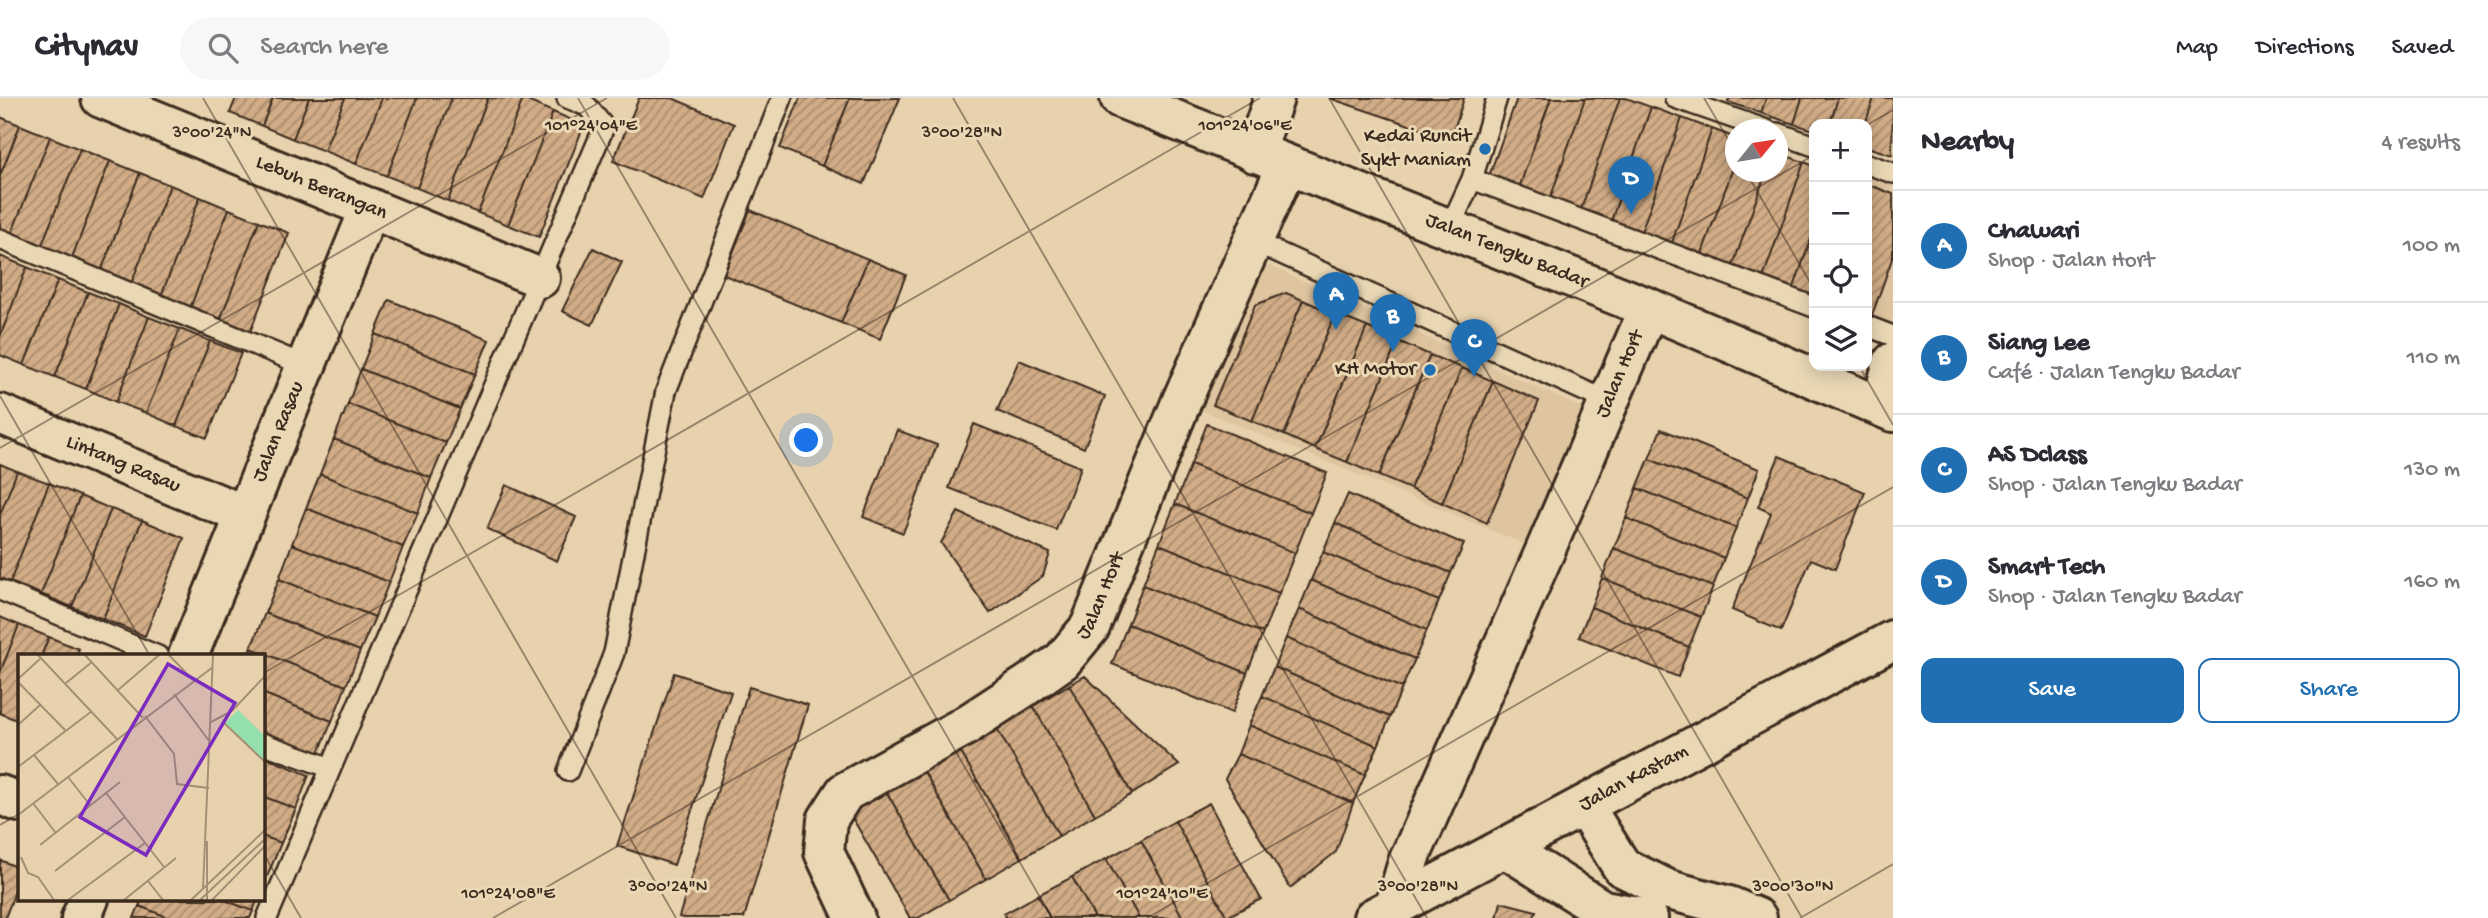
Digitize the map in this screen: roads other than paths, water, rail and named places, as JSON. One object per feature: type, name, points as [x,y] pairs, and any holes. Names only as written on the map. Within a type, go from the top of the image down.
[{"type":"street","name":"Lebuh Berangan","points":[[101,98],[169,111],[370,208],[540,278]]},
{"type":"street","name":"Jalan Tengku Badar","points":[[1120,98],[1649,308],[1887,409]]},
{"type":"street","name":"Jalan Hort","points":[[855,918],[824,852],[827,820],[845,792],[965,726],[1026,686],[1062,661],[1090,627],[1183,398],[1253,241],[1271,159],[1274,98]]},
{"type":"street","name":"Jalan Rasau","points":[[189,654],[370,208]]},
{"type":"street","name":"Jalan Hort","points":[[1384,912],[1649,308]]},
{"type":"street","points":[[1887,409],[1893,362]]},
{"type":"street","name":"Lintang Rasau","points":[[0,414],[245,515]]},
{"type":"street","name":"Jalan Kastam","points":[[1384,912],[1893,640]]},
{"type":"street","points":[[0,795],[18,803]]},
{"type":"street","points":[[1584,806],[1622,867],[1669,890],[1729,906],[1757,918]]},
{"type":"street","points":[[1505,848],[1602,910],[1648,918]]},
{"type":"street","points":[[81,918],[89,900]]},
{"type":"lane","points":[[267,918],[604,127],[587,106],[567,98]]},
{"type":"lane","points":[[568,771],[614,653],[666,391],[782,98]]},
{"type":"lane","points":[[1449,229],[1472,179],[1497,98]]},
{"type":"lane","points":[[1675,98],[1735,119]]},
{"type":"lane","points":[[1788,137],[1809,144]]},
{"type":"lane","points":[[1872,166],[1893,173]]},
{"type":"lane","points":[[1472,179],[1809,305]]},
{"type":"lane","points":[[0,239],[306,366]]},
{"type":"lane","points":[[1253,241],[1609,402]]},
{"type":"lane","points":[[1872,328],[1893,336]]},
{"type":"lane","points":[[0,590],[153,654]]},
{"type":"lane","points":[[264,744],[331,768]]},
{"type":"place","name":"Kedai Runcit Sykt Maniam","points":[[1485,149]]},
{"type":"place","name":"Smart Tech","points":[[1631,214]]},
{"type":"place","name":"Chawari","points":[[1336,330]]},
{"type":"place","name":"Siang Lee","points":[[1393,352]]},
{"type":"place","name":"KH Motor","points":[[1430,370]]},
{"type":"place","name":"AS Dclass","points":[[1474,377]]}]
